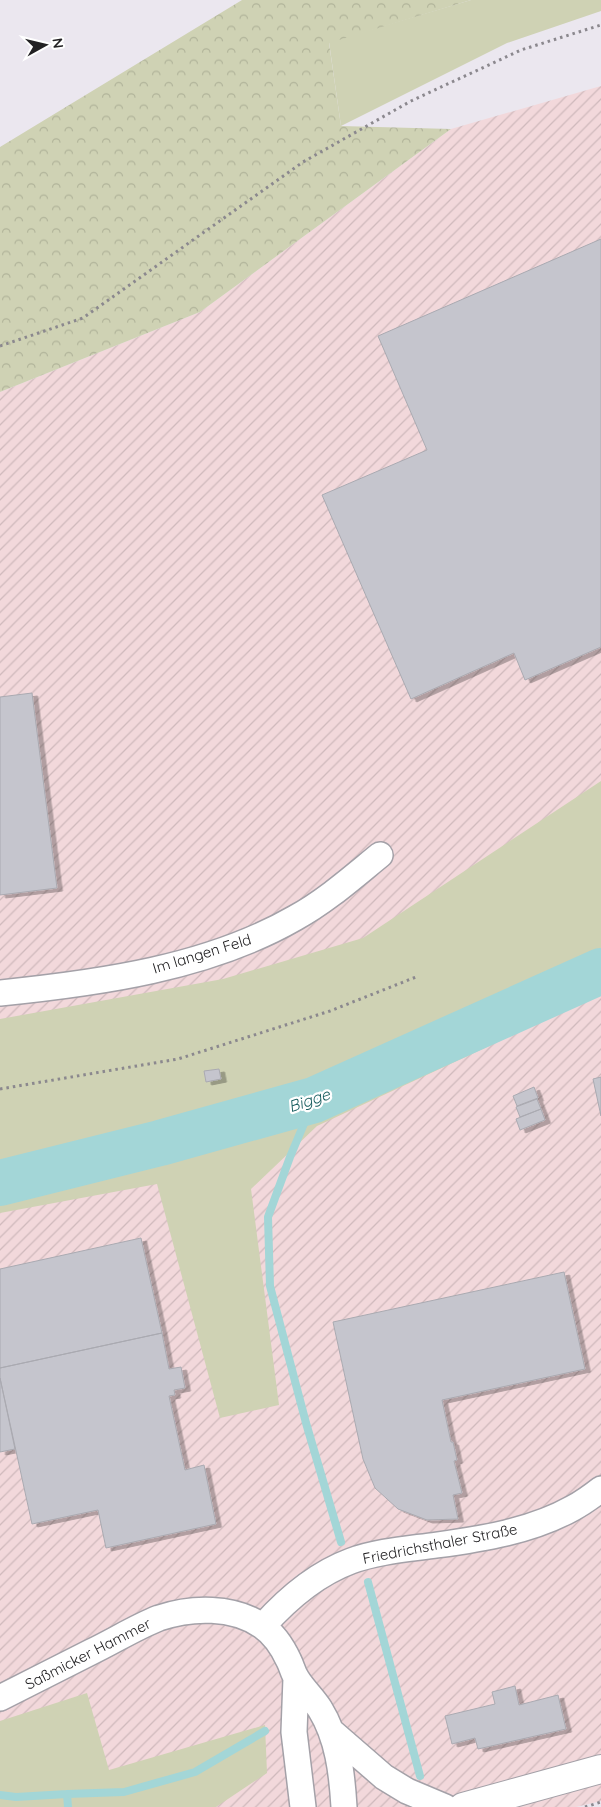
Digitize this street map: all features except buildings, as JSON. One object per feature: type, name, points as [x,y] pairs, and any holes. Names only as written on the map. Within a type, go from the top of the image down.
[{"type":"main road","points":[[464,1807],[601,1769]]},
{"type":"street","name":"Im langen Feld","points":[[0,993],[95,981],[190,961],[226,949],[296,918],[322,901],[380,855]]},
{"type":"street","name":"Friedrichsthaler Straße","points":[[263,1626],[283,1605],[312,1582],[351,1562],[375,1555],[456,1542],[514,1530],[542,1522],[573,1508],[601,1489]]},
{"type":"street","name":"Saßmicker Hammer","points":[[0,1698],[159,1618],[180,1613],[204,1611],[222,1611],[239,1615],[263,1626],[276,1638],[296,1678],[319,1708],[331,1731],[338,1755],[343,1783],[344,1807]]},
{"type":"street","name":"Saßmicker Hammer","points":[[296,1678],[294,1732],[303,1807]]},
{"type":"street","name":"Saßmicker Hammer","points":[[331,1731],[384,1777],[407,1791],[445,1807]]},
{"type":"path","points":[[0,346],[83,318],[302,162],[411,101],[521,50],[601,25]]},
{"type":"path","points":[[0,1089],[178,1059],[330,1011],[416,977]]},
{"type":"path","points":[[586,1807],[601,1802]]},
{"type":"shaded area","points":[[601,86],[601,1801],[576,1807],[0,1807],[0,392],[200,312],[451,129]]},
{"type":"green space","points":[[242,0],[471,0],[329,43],[341,126],[451,129],[200,312],[0,392],[0,147]]},
{"type":"green space","points":[[471,0],[601,0],[601,11],[507,43],[341,126],[329,42]]},
{"type":"green space","points":[[601,781],[601,994],[317,1126],[251,1189],[279,1405],[220,1418],[157,1184],[0,1213],[0,1019],[223,979],[363,938]]},
{"type":"green space","points":[[87,1693],[109,1770],[265,1725],[267,1773],[216,1807],[0,1807],[0,1721]]},
{"type":"waterway","name":"Bigge","points":[[0,1183],[160,1143],[314,1100],[601,971]]},
{"type":"waterway","points":[[314,1100],[268,1217],[270,1286],[306,1423],[341,1542]]},
{"type":"waterway","points":[[368,1582],[420,1776]]},
{"type":"waterway","points":[[68,1807],[67,1794],[124,1792],[195,1772],[265,1731]]},
{"type":"waterway","points":[[0,1795],[16,1797],[67,1794]]}]
